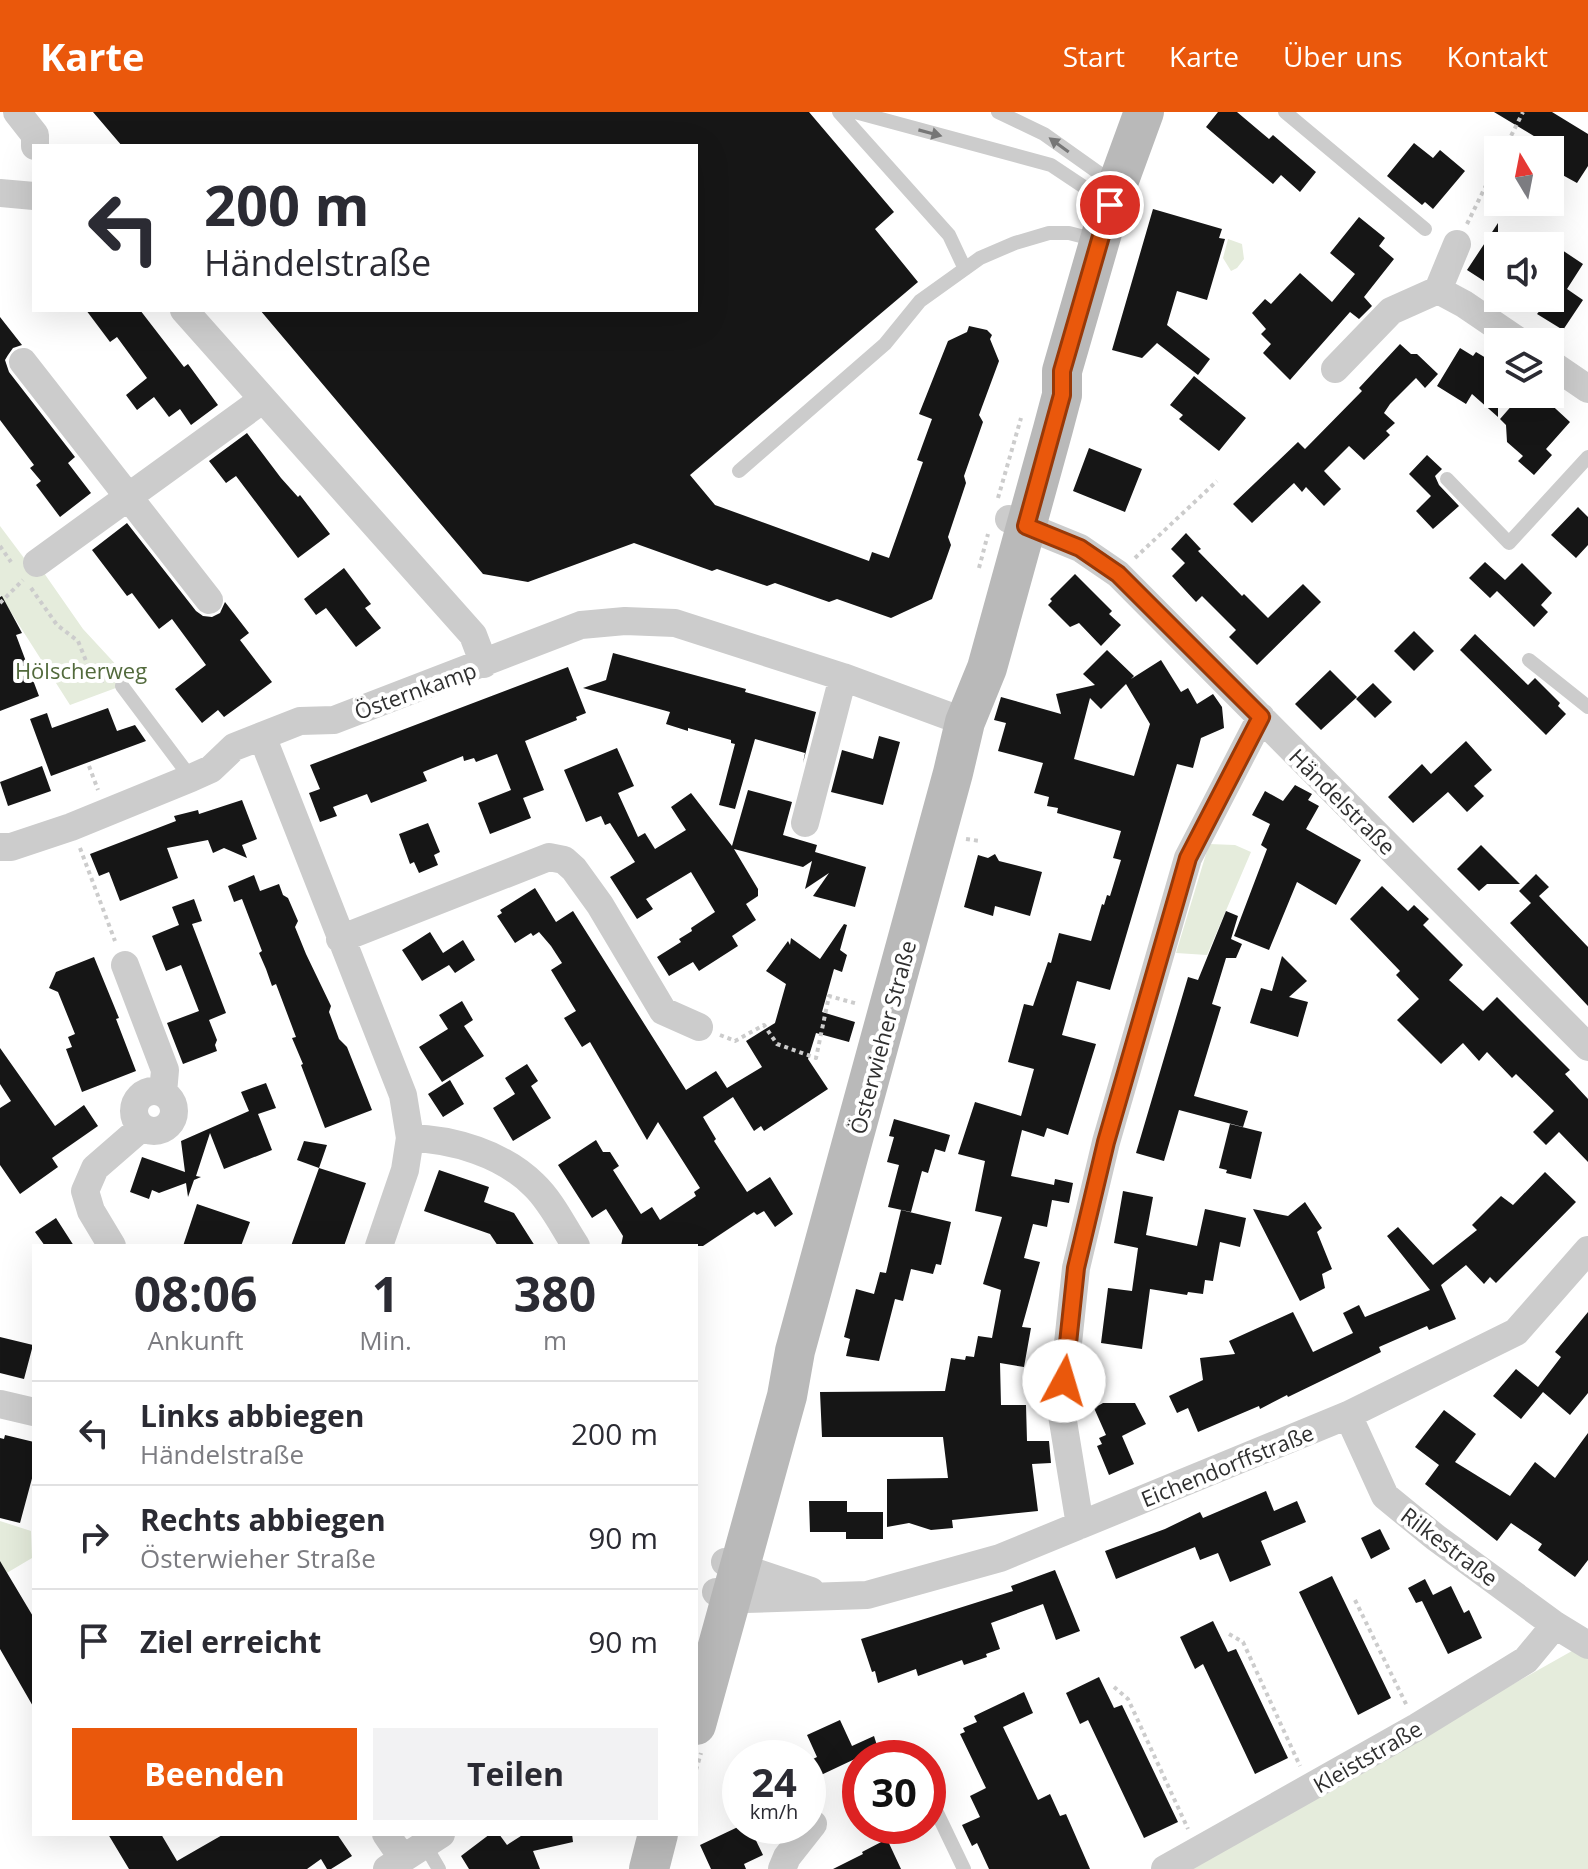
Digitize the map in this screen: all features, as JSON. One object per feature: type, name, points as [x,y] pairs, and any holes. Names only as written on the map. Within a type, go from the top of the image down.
[{"type":"street","points":[[17,112],[35,135],[35,144]]},
{"type":"street","name":"Österwieher Straße","points":[[698,1715],[751,1454],[770,1396],[795,1351],[929,865],[965,722],[967,666],[1017,522],[1039,409],[1062,371],[1109,211],[1144,112]]},
{"type":"street","points":[[0,193],[32,196]]},
{"type":"street","points":[[1335,369],[1391,311],[1438,290],[1457,244]]},
{"type":"street","points":[[1438,290],[1499,328]]},
{"type":"street","points":[[186,312],[473,635],[484,664]]},
{"type":"street","points":[[23,362],[209,600]]},
{"type":"street","points":[[1564,373],[1588,389]]},
{"type":"street","points":[[37,563],[262,400]]},
{"type":"street","name":"Händelstraße","points":[[1017,522],[1080,548],[1118,574],[1588,1047]]},
{"type":"street","name":"Östernkamp","points":[[0,847],[11,847],[71,827],[191,778],[211,769],[234,747],[300,721],[334,720],[581,625],[625,621],[675,623],[843,677],[965,722]]},
{"type":"street","points":[[805,823],[843,677]]},
{"type":"street","points":[[1080,1525],[1061,1409],[1076,1268],[1106,1142],[1188,858],[1261,717]]},
{"type":"street","points":[[262,736],[403,1095],[410,1138],[405,1170],[380,1244]]},
{"type":"street","points":[[340,939],[549,857],[564,860],[600,905],[663,1011],[699,1027]]},
{"type":"street","points":[[111,1244],[91,1211],[85,1191],[95,1168],[141,1128],[158,1132],[172,1123],[174,1106],[163,1093],[165,1070],[125,965]]},
{"type":"street","points":[[410,1138],[437,1138],[508,1163],[536,1187],[575,1244]]},
{"type":"street","name":"Eichendorffstraße","points":[[726,1579],[823,1595],[867,1595],[1000,1558],[1348,1415],[1516,1332],[1588,1250]]},
{"type":"street","points":[[0,1404],[32,1412]]},
{"type":"street","name":"Rilkestraße","points":[[1348,1415],[1385,1496],[1435,1537],[1555,1625],[1588,1645]]},
{"type":"street","name":"Österwieher Straße","points":[[698,1651],[726,1579]]},
{"type":"street","name":"Kleiststraße","points":[[1165,1869],[1417,1727],[1526,1660],[1555,1625]]},
{"type":"street","points":[[389,1836],[419,1855]]},
{"type":"street","points":[[649,1869],[657,1836]]},
{"type":"street","points":[[782,1869],[797,1844]]},
{"type":"lane","points":[[839,112],[949,235],[965,269]]},
{"type":"lane","points":[[855,112],[1051,165],[1109,211]]},
{"type":"lane","points":[[998,112],[1044,134],[1109,211]]},
{"type":"lane","points":[[1285,112],[1425,229]]},
{"type":"lane","points":[[739,471],[885,344],[920,301],[980,258],[1049,233],[1069,233],[1109,211]]},
{"type":"lane","points":[[1447,479],[1509,543],[1588,457]]},
{"type":"lane","points":[[1529,660],[1588,707]]},
{"type":"lane","points":[[122,686],[191,778]]},
{"type":"lane","points":[[946,1832],[964,1869]]},
{"type":"path","points":[[1511,136],[1523,112]]},
{"type":"path","points":[[1457,244],[1484,189]]},
{"type":"path","points":[[1118,574],[1217,481]]},
{"type":"path","points":[[0,603],[24,579],[57,625],[78,641],[93,678],[122,686]]},
{"type":"path","points":[[71,827],[125,965]]},
{"type":"path","points":[[699,1027],[735,1041],[764,1025],[777,1044],[816,1058],[829,996],[869,1007]]},
{"type":"path","points":[[1355,1600],[1417,1727]]},
{"type":"path","points":[[1229,1634],[1243,1642],[1310,1788]]},
{"type":"path","points":[[1114,1687],[1128,1699],[1199,1852]]},
{"type":"green space","points":[[1228,239],[1242,244],[1244,259],[1231,271],[1223,258]]},
{"type":"green space","name":"Hölscherweg","points":[[0,526],[27,562],[37,563],[83,629],[132,682],[70,705],[0,595]]},
{"type":"green space","points":[[1209,844],[1235,845],[1251,852],[1207,955],[1176,953]]},
{"type":"green space","points":[[0,1521],[31,1531],[32,1558],[0,1577]]},
{"type":"green space","points":[[1579,1647],[1588,1652],[1588,1869],[1185,1869]]},
{"type":"building","points":[[93,112],[809,112],[894,212],[875,229],[918,282],[690,475],[715,505],[869,561],[872,552],[889,558],[923,462],[917,460],[932,419],[919,414],[948,341],[967,332],[969,326],[987,330],[992,335],[990,339],[999,361],[979,415],[983,422],[964,476],[966,483],[948,537],[951,545],[932,599],[891,618],[837,599],[829,602],[775,583],[767,586],[717,569],[712,571],[634,543],[528,582],[483,574],[262,312],[698,312],[698,144],[120,144]]},
{"type":"building","points":[[1218,112],[1237,112],[1269,139],[1273,135],[1316,172],[1300,192],[1281,175],[1273,184],[1206,127]]},
{"type":"building","points":[[1494,112],[1552,112],[1588,134],[1588,166],[1577,183],[1564,176],[1564,136],[1534,136]]},
{"type":"building","points":[[1414,143],[1433,158],[1440,150],[1465,171],[1433,209],[1425,202],[1422,205],[1387,176]]},
{"type":"building","points":[[1153,209],[1222,229],[1219,238],[1225,239],[1207,300],[1177,291],[1167,325],[1210,359],[1198,375],[1157,343],[1142,358],[1112,350]]},
{"type":"building","points":[[1359,217],[1385,238],[1379,246],[1394,259],[1364,297],[1372,306],[1359,319],[1350,312],[1290,380],[1263,353],[1271,344],[1261,334],[1266,329],[1252,313],[1265,299],[1271,304],[1300,273],[1332,302],[1355,274],[1330,253]]},
{"type":"building","points":[[1484,244],[1484,281],[1467,270]]},
{"type":"building","points":[[1564,251],[1583,264],[1567,289],[1583,300],[1564,328],[1537,314],[1564,312]]},
{"type":"building","points":[[88,312],[142,312],[184,367],[188,364],[218,405],[191,425],[180,409],[169,417],[154,397],[137,410],[126,395],[147,378],[117,337],[110,342]]},
{"type":"building","points":[[0,317],[22,345],[13,348],[5,360],[9,372],[75,457],[68,463],[91,493],[60,517],[36,485],[41,481],[30,468],[34,465],[0,420]]},
{"type":"building","points":[[1400,344],[1411,354],[1417,354],[1438,374],[1425,388],[1416,378],[1390,404],[1384,413],[1395,423],[1386,431],[1390,435],[1364,460],[1349,446],[1324,471],[1341,489],[1324,506],[1306,487],[1302,492],[1294,483],[1252,523],[1233,504],[1298,442],[1305,449],[1362,391],[1359,388]]},
{"type":"building","points":[[1460,348],[1473,356],[1476,352],[1484,357],[1484,405],[1472,394],[1466,404],[1437,386]]},
{"type":"building","points":[[1194,376],[1246,418],[1219,451],[1179,419],[1183,415],[1170,405]]},
{"type":"building","points":[[1488,408],[1498,408],[1498,417]]},
{"type":"building","points":[[1510,408],[1555,408],[1570,422],[1546,449],[1552,455],[1534,475],[1518,461],[1523,456],[1507,442],[1506,425],[1500,419]]},
{"type":"building","points":[[247,433],[330,534],[298,558],[236,476],[226,483],[209,461]]},
{"type":"building","points":[[1089,448],[1142,469],[1125,512],[1073,491]]},
{"type":"building","points":[[1427,455],[1442,469],[1435,476],[1439,485],[1459,506],[1433,529],[1416,511],[1431,496],[1409,474]]},
{"type":"building","points":[[1578,507],[1588,517],[1588,545],[1576,558],[1551,535]]},
{"type":"building","points":[[127,523],[196,611],[212,617],[220,613],[225,602],[249,633],[240,640],[272,682],[224,717],[218,710],[202,723],[175,689],[206,665],[172,619],[159,629],[132,593],[127,596],[92,550]]},
{"type":"building","points":[[1186,533],[1201,549],[1198,551],[1268,618],[1303,584],[1321,602],[1257,665],[1229,637],[1236,630],[1202,596],[1196,602],[1172,576],[1185,563],[1171,549]]},
{"type":"building","points":[[1485,562],[1505,580],[1522,563],[1552,593],[1541,605],[1548,612],[1534,627],[1497,591],[1490,598],[1469,578]]},
{"type":"building","points":[[344,568],[371,604],[365,608],[381,628],[356,647],[326,608],[316,615],[304,599]]},
{"type":"building","points":[[1075,574],[1112,611],[1109,614],[1121,625],[1101,646],[1079,623],[1070,627],[1048,605],[1052,601],[1050,599]]},
{"type":"building","points":[[0,597],[22,633],[16,635],[39,696],[0,711]]},
{"type":"building","points":[[1414,631],[1434,651],[1414,671],[1394,651]]},
{"type":"building","points":[[1475,634],[1528,685],[1535,678],[1560,703],[1558,706],[1566,714],[1546,735],[1460,650]]},
{"type":"building","points":[[1107,650],[1134,676],[1131,679],[1161,660],[1181,692],[1188,688],[1197,704],[1213,694],[1222,707],[1224,728],[1201,738],[1193,768],[1177,764],[1110,990],[1077,981],[1062,1035],[1096,1044],[1068,1135],[1047,1128],[1044,1137],[1022,1130],[1011,1176],[1054,1185],[1055,1179],[1073,1183],[1069,1203],[1052,1200],[1047,1227],[1033,1224],[1024,1258],[1040,1262],[1022,1327],[1031,1328],[1024,1367],[1000,1363],[1001,1405],[1026,1405],[1027,1441],[1049,1441],[1051,1463],[1032,1464],[1038,1511],[952,1520],[953,1528],[931,1530],[909,1523],[887,1527],[887,1479],[948,1478],[943,1437],[822,1437],[820,1392],[945,1391],[951,1358],[965,1360],[966,1356],[974,1357],[978,1336],[992,1338],[1001,1290],[983,1284],[1002,1217],[975,1211],[985,1161],[958,1154],[975,1102],[1021,1116],[1034,1069],[1008,1062],[1024,1004],[1033,1006],[1048,962],[1051,963],[1059,933],[1091,941],[1102,904],[1107,895],[1110,896],[1121,860],[1113,858],[1121,831],[1057,813],[1058,808],[1047,806],[1049,797],[1034,793],[1043,763],[998,751],[1006,723],[994,720],[1001,697],[1061,714],[1056,694],[1095,685],[1083,674]],"holes":[[[1126,684],[1150,724],[1134,776],[1074,759],[1090,698],[1101,709]]]},
{"type":"building","points":[[613,653],[746,689],[745,692],[816,712],[803,763],[805,753],[755,739],[735,809],[719,805],[735,744],[731,740],[666,724],[670,712],[583,688],[606,680]]},
{"type":"building","points":[[568,667],[586,713],[576,717],[577,720],[525,741],[544,790],[523,798],[531,818],[490,834],[478,803],[511,790],[497,754],[476,762],[474,758],[464,761],[463,756],[423,772],[427,781],[371,803],[367,794],[333,807],[337,816],[320,822],[309,793],[320,789],[310,765]]},
{"type":"building","points":[[1330,670],[1357,697],[1321,730],[1295,704]]},
{"type":"building","points":[[1373,683],[1392,702],[1375,718],[1356,699]]},
{"type":"building","points":[[108,708],[117,731],[135,725],[146,741],[51,776],[30,719],[47,713],[52,728]]},
{"type":"building","points":[[879,736],[900,742],[883,805],[831,792],[842,750],[873,759]]},
{"type":"building","points":[[1466,741],[1492,770],[1474,786],[1484,796],[1467,812],[1448,792],[1413,823],[1388,797],[1422,764],[1431,774]]},
{"type":"building","points":[[617,748],[634,786],[618,793],[638,837],[645,833],[655,849],[686,830],[671,807],[691,793],[732,846],[748,790],[792,802],[783,835],[817,845],[815,852],[866,867],[855,907],[813,896],[829,873],[805,889],[812,861],[803,867],[734,849],[758,889],[758,896],[746,904],[756,920],[732,936],[738,946],[699,971],[693,962],[669,976],[657,957],[681,942],[679,939],[692,931],[691,928],[715,912],[691,872],[646,899],[653,909],[637,919],[610,877],[635,862],[610,823],[605,825],[601,816],[586,822],[564,770]]},
{"type":"building","points":[[42,766],[51,791],[8,806],[0,782]]},
{"type":"building","points":[[1295,785],[1312,794],[1308,800],[1319,806],[1306,829],[1361,860],[1336,905],[1297,882],[1269,950],[1234,936],[1267,849],[1261,845],[1270,824],[1252,815],[1265,791],[1283,801]]},
{"type":"building","points":[[242,800],[257,839],[242,845],[247,858],[224,848],[213,853],[208,840],[167,848],[178,878],[120,901],[109,872],[99,876],[90,854],[176,821],[174,816],[198,810],[199,814]]},
{"type":"building","points":[[428,823],[440,852],[434,855],[438,865],[419,873],[414,862],[410,864],[399,834]]},
{"type":"building","points":[[1481,845],[1520,884],[1487,884],[1479,891],[1457,869]]},
{"type":"building","points":[[995,854],[999,861],[1042,872],[1030,916],[995,906],[993,916],[964,907],[978,855],[988,858]]},
{"type":"building","points":[[1536,874],[1549,887],[1539,896],[1588,947],[1588,1006],[1510,923],[1531,903],[1519,891]]},
{"type":"building","points":[[254,875],[260,891],[279,884],[283,895],[288,898],[298,921],[295,927],[331,1006],[329,1012],[339,1039],[347,1047],[372,1110],[325,1128],[292,1038],[296,1037],[276,984],[272,986],[259,953],[262,951],[242,899],[234,902],[228,886]]},
{"type":"building","points":[[1382,886],[1408,911],[1414,905],[1429,919],[1423,925],[1463,965],[1449,980],[1483,1011],[1497,997],[1570,1070],[1565,1074],[1588,1099],[1588,1162],[1559,1132],[1546,1145],[1533,1132],[1554,1111],[1516,1074],[1512,1078],[1487,1052],[1479,1061],[1463,1043],[1441,1064],[1397,1020],[1419,999],[1396,975],[1400,971],[1350,919]]},
{"type":"building","points":[[535,888],[556,922],[573,911],[686,1090],[716,1071],[727,1088],[762,1067],[746,1041],[775,1023],[786,984],[766,971],[788,941],[790,945],[791,938],[820,959],[844,924],[847,925],[840,950],[847,955],[842,972],[834,969],[822,1012],[855,1022],[849,1042],[816,1033],[808,1059],[828,1089],[764,1131],[761,1126],[754,1131],[733,1097],[703,1117],[716,1139],[714,1141],[747,1192],[770,1177],[793,1214],[775,1227],[764,1211],[757,1215],[754,1212],[703,1246],[621,1244],[623,1236],[606,1209],[592,1218],[558,1165],[596,1140],[603,1152],[610,1152],[619,1166],[613,1170],[641,1214],[652,1207],[660,1220],[696,1196],[694,1192],[700,1188],[658,1122],[647,1140],[590,1042],[582,1047],[564,1018],[576,1011],[551,970],[562,963],[551,946],[539,932],[533,936],[531,933],[515,943],[497,916],[502,913],[500,910]]},
{"type":"building","points":[[194,899],[202,921],[192,924],[226,1013],[209,1020],[217,1040],[217,1051],[183,1064],[167,1023],[199,1011],[181,965],[166,971],[152,936],[179,925],[172,907]]},
{"type":"building","points":[[1226,911],[1238,916],[1231,939],[1242,944],[1236,958],[1226,958],[1212,1004],[1221,1007],[1194,1096],[1248,1111],[1243,1127],[1179,1110],[1164,1161],[1136,1153],[1188,977],[1198,980]]},
{"type":"building","points":[[430,932],[443,953],[463,940],[475,960],[455,973],[449,965],[422,981],[402,950]]},
{"type":"building","points":[[1282,956],[1307,981],[1289,997],[1308,1002],[1298,1037],[1250,1023],[1261,988],[1272,991]]},
{"type":"building","points":[[94,957],[136,1071],[82,1092],[66,1049],[72,1047],[68,1037],[75,1034],[58,992],[49,988],[56,972]]},
{"type":"building","points":[[462,1001],[473,1020],[464,1026],[484,1056],[442,1082],[419,1047],[448,1029],[439,1015]]},
{"type":"building","points":[[0,1048],[55,1126],[84,1105],[98,1126],[52,1158],[58,1167],[20,1194],[0,1165],[0,1108],[11,1101],[0,1084]]},
{"type":"building","points":[[527,1064],[538,1081],[531,1086],[551,1118],[513,1141],[493,1108],[515,1094],[505,1078]]},
{"type":"building","points":[[450,1080],[464,1104],[443,1117],[428,1094]]},
{"type":"building","points":[[266,1083],[276,1108],[258,1114],[272,1150],[224,1169],[210,1133],[196,1176],[201,1177],[194,1180],[188,1197],[186,1183],[159,1193],[152,1190],[149,1199],[130,1192],[142,1157],[185,1172],[181,1141],[249,1111],[241,1092]]},
{"type":"building","points":[[894,1119],[950,1135],[945,1152],[935,1149],[928,1173],[922,1171],[911,1212],[888,1207],[899,1165],[887,1162],[894,1137],[889,1136]]},
{"type":"building","points":[[1230,1124],[1262,1132],[1251,1179],[1226,1173],[1227,1170],[1219,1168]]},
{"type":"building","points":[[304,1141],[327,1145],[319,1168],[297,1160]]},
{"type":"building","points":[[319,1168],[366,1183],[345,1244],[292,1244]]},
{"type":"building","points":[[439,1170],[489,1187],[484,1202],[514,1213],[534,1244],[497,1244],[490,1234],[424,1211]]},
{"type":"building","points":[[1545,1172],[1576,1202],[1496,1283],[1490,1277],[1484,1284],[1466,1265],[1441,1285],[1456,1319],[1429,1330],[1427,1326],[1379,1347],[1381,1352],[1288,1397],[1198,1432],[1188,1408],[1177,1413],[1169,1396],[1203,1380],[1200,1358],[1235,1354],[1229,1341],[1293,1312],[1313,1352],[1353,1333],[1343,1313],[1359,1305],[1365,1317],[1430,1290],[1387,1236],[1398,1227],[1433,1265],[1477,1230],[1472,1225],[1501,1196],[1513,1205]]},
{"type":"building","points":[[1123,1191],[1153,1197],[1146,1235],[1197,1246],[1205,1209],[1246,1218],[1240,1247],[1220,1242],[1213,1281],[1205,1280],[1203,1294],[1188,1292],[1187,1295],[1150,1289],[1142,1349],[1101,1343],[1108,1288],[1132,1291],[1138,1248],[1114,1243]]},
{"type":"building","points":[[1305,1202],[1322,1228],[1317,1232],[1332,1269],[1322,1274],[1325,1288],[1300,1301],[1253,1209],[1288,1216]]},
{"type":"building","points":[[197,1204],[250,1222],[242,1244],[184,1244]]},
{"type":"building","points":[[901,1210],[951,1222],[941,1265],[936,1264],[933,1274],[911,1269],[903,1301],[895,1299],[879,1361],[846,1356],[850,1339],[844,1337],[856,1289],[874,1294],[880,1272],[886,1273]]},
{"type":"building","points":[[56,1218],[73,1244],[44,1244],[35,1232]]},
{"type":"building","points":[[1588,1312],[1588,1393],[1570,1415],[1543,1392],[1521,1419],[1493,1396],[1516,1369],[1538,1387],[1561,1357],[1555,1352]]},
{"type":"building","points":[[0,1337],[32,1345],[24,1379],[0,1373]]},
{"type":"building","points":[[1103,1403],[1135,1403],[1146,1424],[1122,1436],[1134,1464],[1109,1475],[1097,1446],[1102,1444],[1099,1438],[1106,1435],[1094,1408]]},
{"type":"building","points":[[1444,1410],[1476,1434],[1455,1462],[1510,1496],[1535,1462],[1555,1478],[1588,1433],[1588,1560],[1575,1577],[1538,1550],[1542,1544],[1511,1523],[1497,1541],[1425,1484],[1439,1465],[1415,1447]]},
{"type":"building","points":[[5,1435],[32,1442],[32,1478],[20,1523],[0,1518],[0,1438],[4,1439]]},
{"type":"building","points":[[1266,1491],[1274,1511],[1297,1501],[1306,1522],[1261,1541],[1271,1565],[1230,1582],[1218,1553],[1200,1560],[1195,1547],[1116,1579],[1105,1551],[1165,1529],[1200,1512],[1203,1518]]},
{"type":"building","points":[[809,1501],[847,1501],[847,1512],[883,1512],[883,1539],[846,1539],[846,1532],[810,1532]]},
{"type":"building","points":[[1380,1529],[1390,1549],[1371,1559],[1361,1538]]},
{"type":"building","points":[[0,1561],[32,1615],[32,1705],[0,1649]]},
{"type":"building","points":[[1055,1570],[1080,1631],[1056,1640],[1043,1604],[991,1623],[1000,1649],[986,1654],[987,1657],[964,1665],[962,1660],[918,1676],[916,1669],[878,1683],[861,1639],[1013,1591],[1011,1586]]},
{"type":"building","points":[[1332,1576],[1391,1698],[1358,1715],[1299,1592]]},
{"type":"building","points":[[1425,1579],[1433,1595],[1451,1586],[1464,1613],[1469,1610],[1482,1638],[1448,1654],[1422,1601],[1416,1603],[1408,1588]]},
{"type":"building","points":[[1213,1621],[1228,1652],[1236,1649],[1288,1758],[1255,1774],[1203,1664],[1195,1669],[1180,1637]]},
{"type":"building","points":[[1099,1677],[1114,1708],[1122,1705],[1178,1822],[1144,1838],[1088,1720],[1080,1724],[1066,1693]]},
{"type":"building","points":[[1024,1692],[1033,1713],[1003,1727],[1038,1800],[1050,1794],[1060,1816],[1066,1814],[1090,1869],[989,1869],[977,1843],[972,1846],[962,1825],[980,1817],[970,1796],[986,1788],[960,1734],[965,1732],[963,1728],[977,1722],[974,1716]]},
{"type":"building","points":[[840,1720],[849,1740],[842,1740],[842,1765],[826,1773],[826,1740],[809,1740],[807,1735]]},
{"type":"building","points":[[722,1835],[722,1844],[758,1844],[763,1855],[744,1864],[746,1869],[711,1869],[700,1845]]},
{"type":"building","points":[[109,1836],[162,1836],[177,1861],[221,1836],[338,1836],[352,1856],[331,1869],[327,1869],[321,1859],[307,1869],[129,1869]]},
{"type":"building","points":[[487,1836],[500,1836],[507,1845],[521,1836],[572,1836],[573,1842],[533,1851],[540,1869],[469,1869],[461,1856]]},
{"type":"building","points":[[877,1844],[889,1844],[901,1869],[833,1869]]},
{"type":"route","points":[[1064,1381],[1076,1268],[1106,1142],[1188,858],[1261,717],[1118,574],[1080,548],[1026,526],[1062,395],[1062,371],[1110,205]]}]
